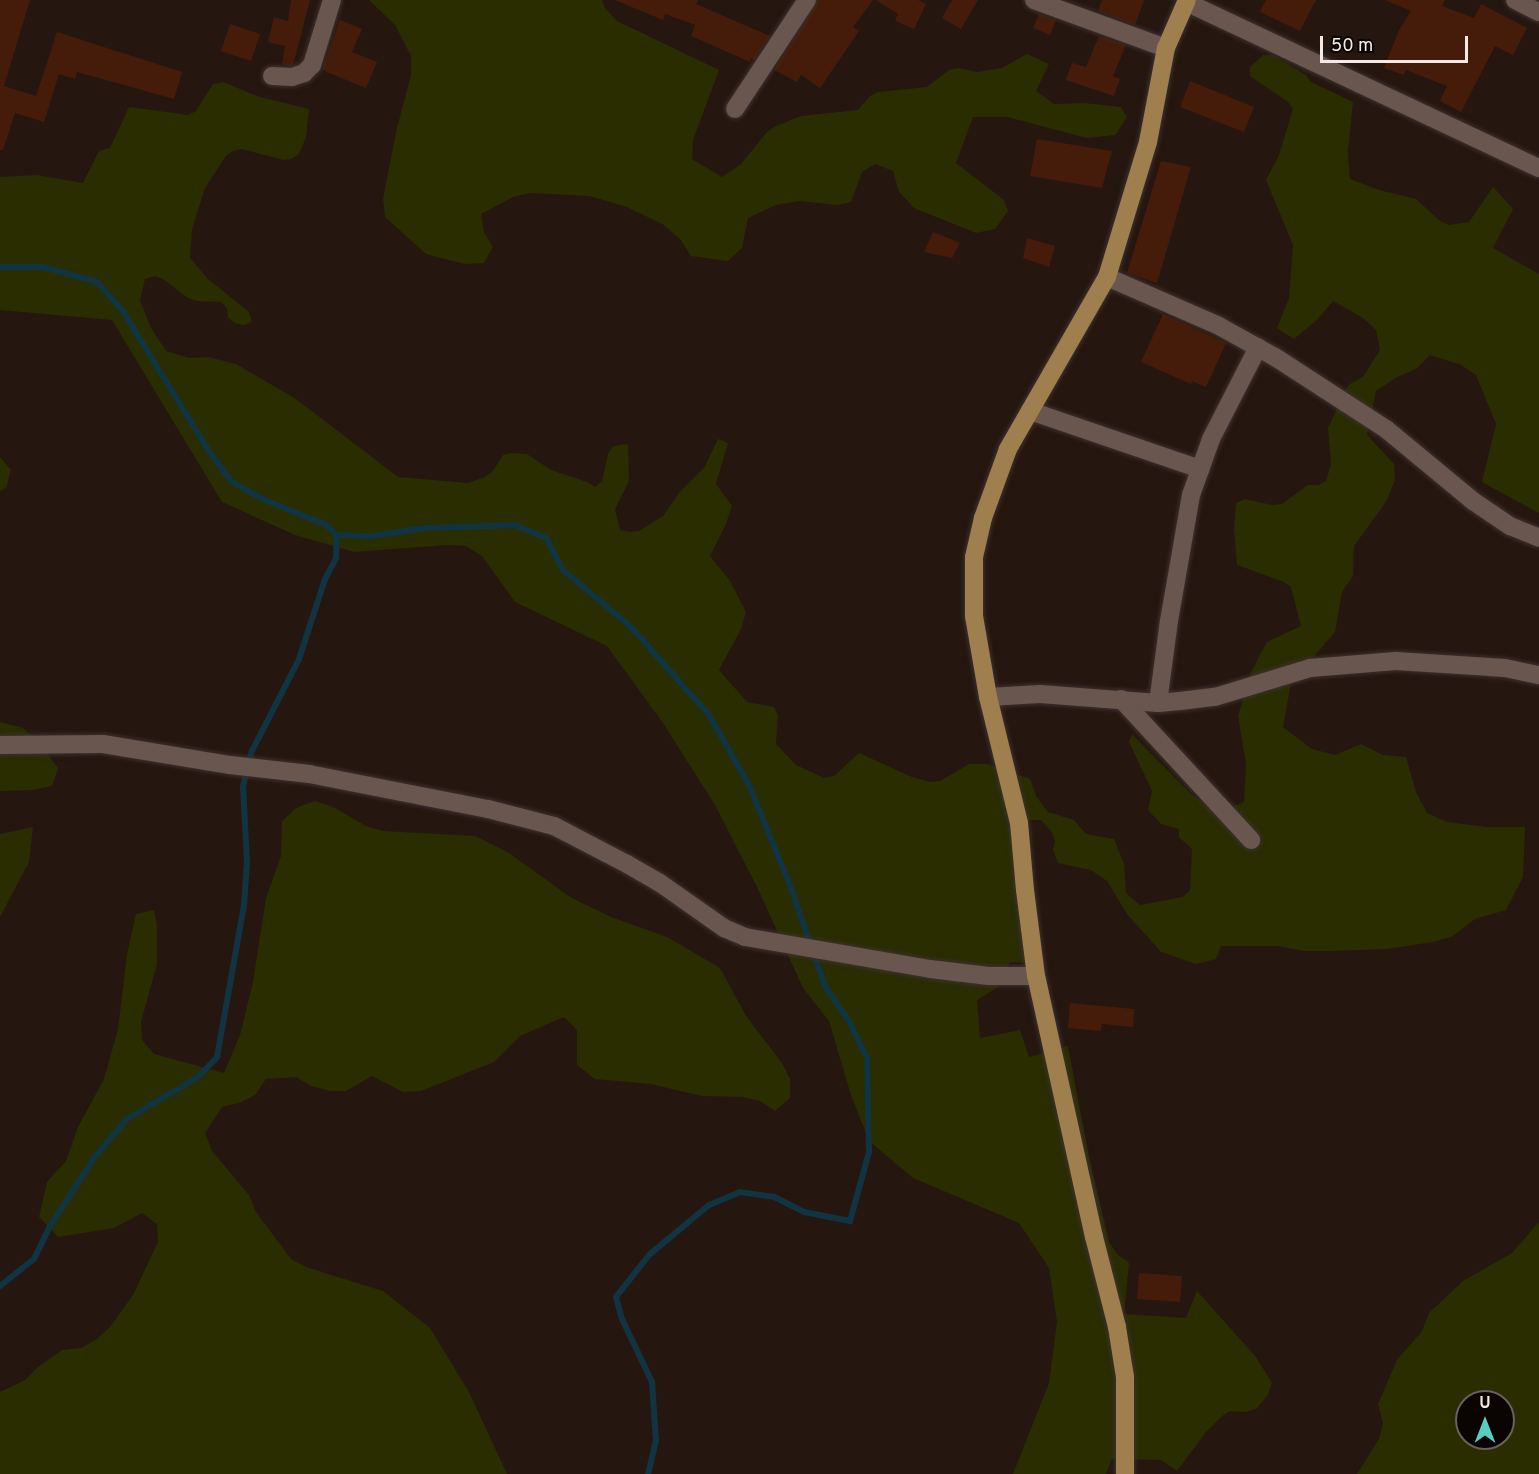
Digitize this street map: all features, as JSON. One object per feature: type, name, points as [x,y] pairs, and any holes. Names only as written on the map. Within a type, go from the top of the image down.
[{"type":"main road","points":[[1125,1474],[1125,1377],[1117,1326],[1094,1237],[1036,976],[1019,823],[988,697],[974,616],[974,557],[983,518],[1008,449],[1107,277],[1148,142],[1166,48],[1186,1]]},
{"type":"street","points":[[272,76],[292,77],[304,74],[312,65],[332,0]]},
{"type":"street","points":[[735,109],[807,0]]},
{"type":"street","points":[[1034,0],[1166,48]]},
{"type":"street","points":[[1515,0],[1539,12]]},
{"type":"street","points":[[1186,1],[1539,168]]},
{"type":"street","points":[[1107,277],[1219,326],[1258,347],[1386,429],[1452,485],[1510,526],[1539,538]]},
{"type":"street","points":[[1158,703],[1180,548],[1191,495],[1211,439],[1258,347]]},
{"type":"street","points":[[1030,411],[1200,469]]},
{"type":"street","points":[[988,697],[1040,694],[1158,703],[1215,697],[1292,672],[1350,663],[1396,661],[1505,668],[1539,675]]},
{"type":"street","points":[[1121,699],[1251,840]]},
{"type":"street","points":[[0,745],[103,744],[230,765],[309,774],[488,809],[554,826],[635,869],[724,928],[745,936],[930,969],[990,976],[1036,976]]},
{"type":"green space","points":[[369,0],[602,0],[605,8],[617,21],[719,70],[693,140],[692,159],[722,177],[741,164],[767,132],[801,116],[858,110],[870,96],[878,92],[927,87],[949,70],[958,68],[977,72],[1002,68],[1027,54],[1049,64],[1036,91],[1054,104],[1084,103],[1121,107],[1127,117],[1115,135],[1087,138],[1007,117],[973,117],[956,163],[1004,200],[1008,211],[995,229],[976,233],[914,208],[899,192],[893,171],[875,164],[862,172],[851,202],[838,205],[800,201],[776,205],[748,218],[742,248],[728,261],[691,256],[681,240],[664,225],[627,207],[590,196],[530,193],[513,197],[481,214],[484,232],[493,247],[484,263],[465,264],[426,254],[385,217],[383,199],[396,132],[411,75],[411,56],[395,25]]},
{"type":"green space","points":[[1263,55],[1273,55],[1306,75],[1311,82],[1353,102],[1348,152],[1350,179],[1379,190],[1416,199],[1440,221],[1449,225],[1469,222],[1493,187],[1513,209],[1493,248],[1539,274],[1539,513],[1482,482],[1496,424],[1476,375],[1461,365],[1430,355],[1416,369],[1395,378],[1376,391],[1367,435],[1394,464],[1395,480],[1386,502],[1354,546],[1353,576],[1342,592],[1335,632],[1291,683],[1283,727],[1312,749],[1335,755],[1361,744],[1383,755],[1406,757],[1416,792],[1427,813],[1447,822],[1487,827],[1525,827],[1523,877],[1506,910],[1475,919],[1453,936],[1433,942],[1387,949],[1329,951],[1305,951],[1277,946],[1221,946],[1216,959],[1196,964],[1161,952],[1127,914],[1107,881],[1091,870],[1058,863],[1053,850],[1055,841],[1052,832],[1041,820],[1028,820],[1032,893],[1044,963],[1010,962],[997,988],[977,1000],[980,1038],[1020,1030],[1029,1057],[1068,1046],[1089,1157],[1109,1242],[1117,1254],[1129,1263],[1124,1314],[1186,1318],[1197,1291],[1256,1357],[1272,1383],[1268,1395],[1256,1409],[1245,1412],[1230,1411],[1222,1416],[1206,1432],[1177,1471],[1161,1460],[1112,1459],[1106,1474],[1013,1474],[1049,1383],[1057,1322],[1049,1268],[1019,1223],[913,1178],[869,1141],[851,1095],[829,1021],[803,988],[758,889],[715,805],[663,723],[607,646],[515,602],[482,556],[466,546],[448,545],[354,552],[295,535],[222,502],[112,320],[0,310],[0,177],[36,175],[83,183],[99,151],[110,148],[129,107],[188,115],[196,111],[213,84],[223,82],[260,97],[309,109],[306,137],[299,154],[291,159],[284,160],[242,149],[226,156],[205,188],[192,229],[190,258],[208,279],[249,312],[252,322],[244,325],[235,323],[228,318],[227,309],[222,302],[197,301],[188,298],[163,279],[155,276],[145,279],[140,300],[151,328],[166,351],[189,358],[208,357],[236,364],[296,399],[398,477],[468,483],[485,477],[493,471],[503,455],[511,453],[527,454],[551,470],[595,487],[602,481],[608,454],[613,446],[628,444],[629,481],[615,509],[620,530],[630,532],[639,531],[663,516],[679,493],[704,468],[718,439],[728,443],[716,484],[732,506],[710,556],[730,581],[746,612],[741,629],[719,670],[747,702],[774,707],[778,715],[776,744],[796,765],[824,778],[834,776],[859,753],[912,777],[930,782],[940,781],[969,764],[988,764],[1030,779],[1036,796],[1048,812],[1074,820],[1086,834],[1114,839],[1124,864],[1126,893],[1140,905],[1183,897],[1190,890],[1192,849],[1179,837],[1179,829],[1161,824],[1148,810],[1152,791],[1129,742],[1132,734],[1191,794],[1206,805],[1234,806],[1244,802],[1246,764],[1238,716],[1252,670],[1267,642],[1301,626],[1291,587],[1284,582],[1237,565],[1234,529],[1236,503],[1245,499],[1272,505],[1282,504],[1308,485],[1318,485],[1326,481],[1331,464],[1328,428],[1348,385],[1363,377],[1380,350],[1376,330],[1363,318],[1333,301],[1318,319],[1294,339],[1277,328],[1289,298],[1293,245],[1266,180],[1279,155],[1293,109],[1288,102],[1250,76],[1250,67]]},
{"type":"green space","points":[[0,457],[11,470],[6,488],[0,491]]},
{"type":"green space","points":[[0,722],[23,728],[37,740],[58,768],[52,786],[33,790],[0,791]]},
{"type":"green space","points":[[315,801],[333,807],[366,826],[383,831],[475,836],[509,853],[570,897],[611,917],[667,937],[720,968],[746,1016],[782,1063],[790,1079],[790,1098],[775,1111],[760,1101],[742,1097],[702,1096],[651,1084],[595,1079],[577,1065],[577,1030],[564,1017],[520,1036],[494,1062],[421,1091],[403,1092],[372,1076],[346,1091],[330,1091],[311,1086],[296,1077],[266,1079],[255,1095],[239,1103],[222,1107],[205,1133],[212,1151],[249,1195],[256,1212],[292,1260],[309,1268],[383,1291],[430,1328],[469,1392],[507,1474],[0,1474],[0,1392],[25,1380],[38,1367],[62,1350],[81,1348],[97,1339],[110,1327],[133,1295],[158,1242],[157,1224],[142,1213],[114,1228],[58,1237],[39,1217],[47,1182],[66,1161],[78,1127],[104,1079],[118,1029],[127,954],[136,914],[154,910],[157,927],[157,964],[141,1022],[142,1040],[154,1054],[224,1073],[240,1035],[253,982],[266,898],[281,856],[282,821],[296,808]]},
{"type":"green space","points":[[33,827],[29,862],[0,917],[0,834]]},
{"type":"green space","points":[[1539,1222],[1539,1474],[1357,1474],[1379,1439],[1383,1423],[1378,1404],[1397,1360],[1422,1331],[1429,1313],[1463,1281],[1512,1253]]},
{"type":"building","points":[[0,0],[30,0],[4,86],[36,96],[57,32],[182,72],[174,99],[77,72],[75,79],[59,74],[44,122],[15,113],[3,150],[0,150]]},
{"type":"building","points":[[291,0],[310,0],[291,66],[282,64],[285,46],[268,42],[274,17],[288,21]]},
{"type":"building","points":[[615,0],[698,0],[696,4],[770,36],[754,60],[751,58],[750,62],[691,36],[695,25],[665,14],[663,20]]},
{"type":"building","points":[[818,0],[873,0],[853,27],[859,31],[820,88],[801,75],[797,82],[774,70]]},
{"type":"building","points":[[876,0],[918,0],[926,4],[914,29],[895,21],[898,14]]},
{"type":"building","points":[[952,0],[978,0],[961,29],[942,18]]},
{"type":"building","points":[[1102,0],[1144,0],[1135,25],[1098,11]]},
{"type":"building","points":[[1266,0],[1316,0],[1300,31],[1260,12]]},
{"type":"building","points":[[1385,0],[1445,0],[1442,6],[1474,18],[1481,4],[1527,28],[1513,55],[1495,46],[1461,112],[1440,101],[1447,86],[1406,70],[1404,75],[1384,68],[1399,30],[1411,11]]},
{"type":"building","points":[[1039,14],[1056,20],[1050,35],[1033,28]]},
{"type":"building","points":[[340,20],[362,29],[352,52],[377,62],[366,88],[322,70]]},
{"type":"building","points":[[230,24],[260,34],[251,61],[221,51]]},
{"type":"building","points":[[1099,36],[1126,45],[1113,76],[1120,79],[1114,96],[1066,80],[1072,63],[1086,67]]},
{"type":"building","points":[[1190,81],[1254,107],[1244,132],[1180,107]]},
{"type":"building","points":[[1037,139],[1112,151],[1102,188],[1030,176]]},
{"type":"building","points":[[1161,161],[1191,167],[1157,283],[1127,273]]},
{"type":"building","points":[[933,232],[960,243],[952,258],[924,252]]},
{"type":"building","points":[[1027,238],[1055,246],[1049,267],[1023,258]]},
{"type":"building","points":[[1163,314],[1226,343],[1206,387],[1192,381],[1191,384],[1141,362]]},
{"type":"building","points":[[1070,1003],[1134,1009],[1133,1027],[1102,1024],[1101,1031],[1068,1028]]},
{"type":"building","points":[[1139,1273],[1182,1276],[1180,1302],[1137,1299]]},
{"type":"waterway","points":[[0,267],[43,267],[97,282],[123,311],[207,448],[231,481],[260,498],[326,525],[337,535],[372,536],[425,528],[515,525],[546,538],[563,570],[631,627],[709,715],[750,787],[791,888],[825,986],[849,1021],[867,1058],[869,1152],[850,1221],[804,1212],[775,1197],[740,1192],[709,1205],[649,1255],[616,1297],[622,1319],[652,1382],[656,1440],[648,1474]]},
{"type":"waterway","points":[[0,1286],[34,1259],[50,1226],[96,1155],[127,1119],[198,1077],[217,1057],[244,905],[247,862],[243,786],[252,751],[299,659],[325,579],[336,558],[337,535]]}]
